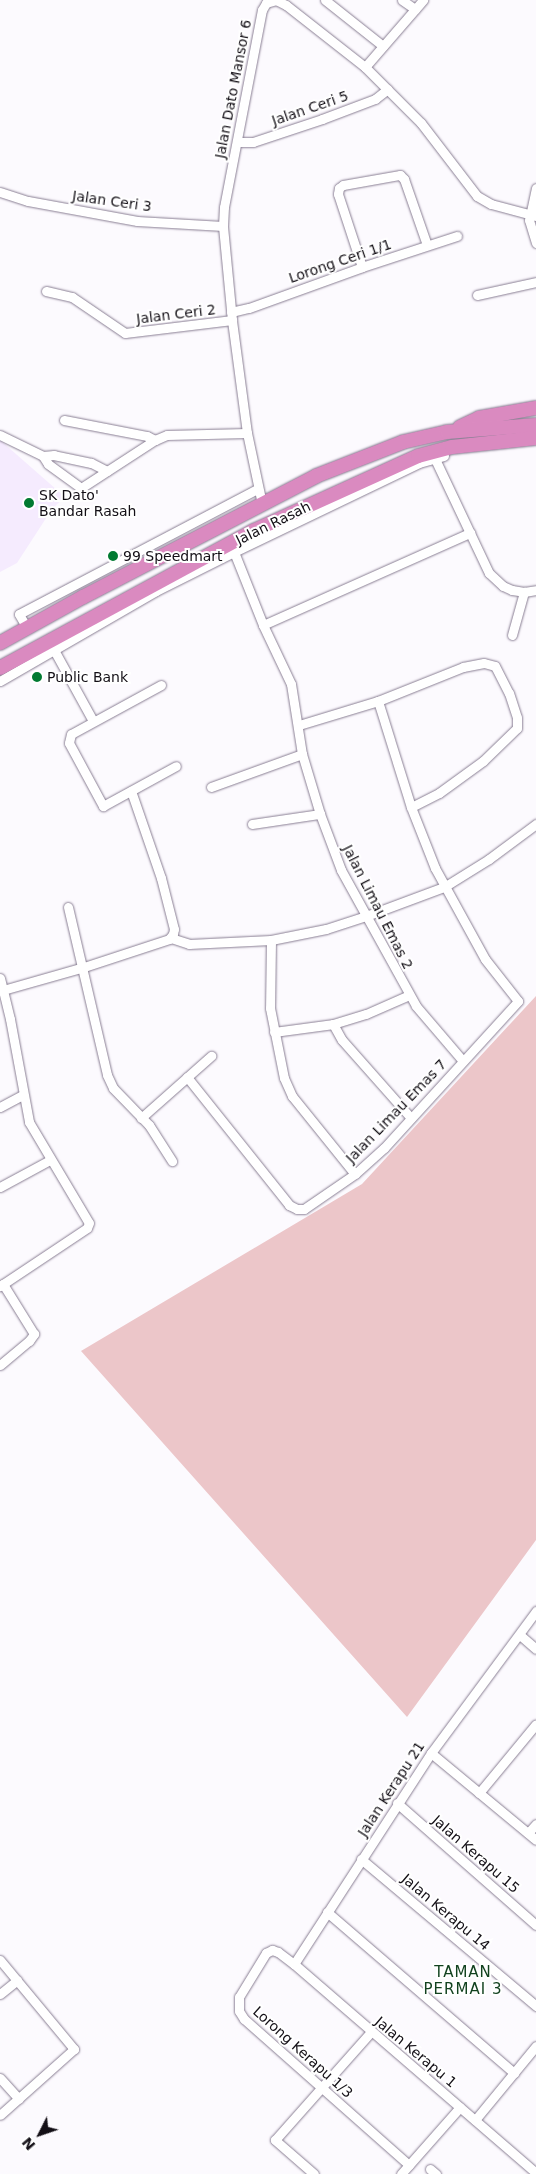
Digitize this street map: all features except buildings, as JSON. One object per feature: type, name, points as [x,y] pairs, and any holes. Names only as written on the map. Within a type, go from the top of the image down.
[{"type":"highway","points":[[448,432],[479,418],[536,408]]},
{"type":"highway","name":"Jalan Rasah","points":[[0,643],[83,597],[316,476],[403,442],[448,432],[536,425]]},
{"type":"highway","name":"Jalan Rasah","points":[[0,668],[253,531],[418,456],[452,447],[536,438]]},
{"type":"highway","points":[[418,456],[464,450],[536,447]]},
{"type":"street","name":"Jalan Dato Mansor 6","points":[[262,504],[257,489],[247,433],[231,316],[223,226],[262,10],[269,1],[276,0],[286,5],[365,67],[439,143],[477,196],[491,204],[533,215]]},
{"type":"street","points":[[326,0],[383,46]]},
{"type":"street","points":[[402,0],[415,9]]},
{"type":"street","points":[[365,67],[423,0]]},
{"type":"street","name":"Jalan Ceri 5","points":[[237,142],[252,142],[322,118],[375,99],[388,89]]},
{"type":"street","points":[[362,267],[338,194],[339,188],[343,184],[400,175],[404,179],[428,245]]},
{"type":"street","points":[[536,188],[533,215],[536,243]]},
{"type":"street","name":"Jalan Ceri 3","points":[[0,192],[28,201],[137,221],[223,226]]},
{"type":"street","name":"Lorong Ceri 1/1","points":[[231,316],[362,267],[457,236]]},
{"type":"street","points":[[477,295],[536,282]]},
{"type":"street","name":"Jalan Ceri 2","points":[[46,291],[72,297],[125,333],[231,316]]},
{"type":"street","points":[[64,420],[147,436],[154,440]]},
{"type":"street","points":[[0,435],[42,456],[48,464],[81,488],[154,440],[176,433],[247,433]]},
{"type":"street","points":[[0,681],[156,591],[234,552],[403,471],[464,450]]},
{"type":"street","points":[[42,456],[54,455],[91,463],[106,471]]},
{"type":"street","points":[[435,459],[484,564],[495,580],[503,586],[524,592],[536,590]]},
{"type":"street","points":[[27,628],[19,614],[257,489]]},
{"type":"street","points":[[263,625],[470,533]]},
{"type":"street","name":"Jalan Limau Emas 2","points":[[234,552],[263,625],[291,684],[299,725],[302,754],[320,814],[341,870],[409,995],[424,1016],[463,1061]]},
{"type":"street","points":[[76,583],[83,597]]},
{"type":"street","points":[[512,635],[524,592]]},
{"type":"street","points":[[54,650],[93,722]]},
{"type":"street","points":[[299,725],[378,701],[463,668],[488,662],[498,670],[518,718],[515,732],[483,761],[439,793],[411,808]]},
{"type":"street","points":[[161,685],[71,734],[69,743],[101,803],[107,806],[176,766]]},
{"type":"street","points":[[378,701],[411,808],[444,888]]},
{"type":"street","points":[[211,787],[302,754]]},
{"type":"street","points":[[131,791],[161,878],[174,929],[171,938]]},
{"type":"street","points":[[252,824],[320,814]]},
{"type":"street","points":[[3,990],[81,968],[171,938],[189,944],[272,940],[326,929],[444,888],[489,860],[536,824]]},
{"type":"street","name":"Jalan Limau Emas 7","points":[[187,1077],[290,1205],[304,1210],[355,1174],[411,1118],[518,1001],[486,959],[444,888]]},
{"type":"street","points":[[68,907],[107,1075],[113,1088],[149,1125],[172,1161]]},
{"type":"street","points":[[272,940],[269,986],[270,1008],[284,1078],[292,1096],[355,1174]]},
{"type":"street","points":[[0,978],[30,1122],[50,1160],[89,1223],[87,1228],[1,1285],[34,1334],[29,1342],[0,1365]]},
{"type":"street","points":[[274,1032],[333,1024],[366,1014],[409,995]]},
{"type":"street","points":[[333,1024],[342,1040],[411,1118]]},
{"type":"street","points":[[141,1118],[211,1056]]},
{"type":"street","points":[[0,1107],[23,1095]]},
{"type":"street","points":[[0,1187],[50,1160]]},
{"type":"street","name":"Jalan Kerapu 21","points":[[294,1964],[431,1753],[536,1611]]},
{"type":"street","points":[[520,1635],[536,1649]]},
{"type":"street","points":[[479,1793],[536,1724]]},
{"type":"street","points":[[431,1753],[536,1840]]},
{"type":"street","name":"Jalan Kerapu 15","points":[[397,1803],[536,1925]]},
{"type":"street","points":[[528,1834],[536,1824]]},
{"type":"street","name":"Jalan Kerapu 14","points":[[361,1859],[536,2006]]},
{"type":"street","points":[[327,1912],[514,2073]]},
{"type":"street","name":"Lorong Kerapu 1/3","points":[[278,1952],[272,1950],[266,1953],[238,1997],[239,2011],[244,2019],[409,2165]]},
{"type":"street","name":"Jalan Kerapu 1","points":[[278,1952],[535,2171]]},
{"type":"street","points":[[0,1960],[74,2049],[0,2115]]},
{"type":"street","points":[[0,1994],[17,1980]]},
{"type":"street","points":[[314,2174],[275,2140],[371,2032]]},
{"type":"street","points":[[476,2120],[536,2046]]},
{"type":"street","points":[[0,2078],[18,2099]]},
{"type":"street","points":[[401,2174],[460,2107]]},
{"type":"shaded area","name":"SK Dato' Bandar Rasah","points":[[0,440],[65,497],[52,509],[17,563],[0,572]]},
{"type":"shaded area","points":[[536,996],[536,1540],[407,1717],[81,1351],[362,1184]]},
{"type":"place","name":"SK Dato' Bandar Rasah","points":[[29,503]]},
{"type":"place","name":"99 Speedmart","points":[[113,556]]},
{"type":"place","name":"Public Bank","points":[[37,677]]},
{"type":"district","name":"TAMAN PERMAI 3","points":[[463,1980]]}]
